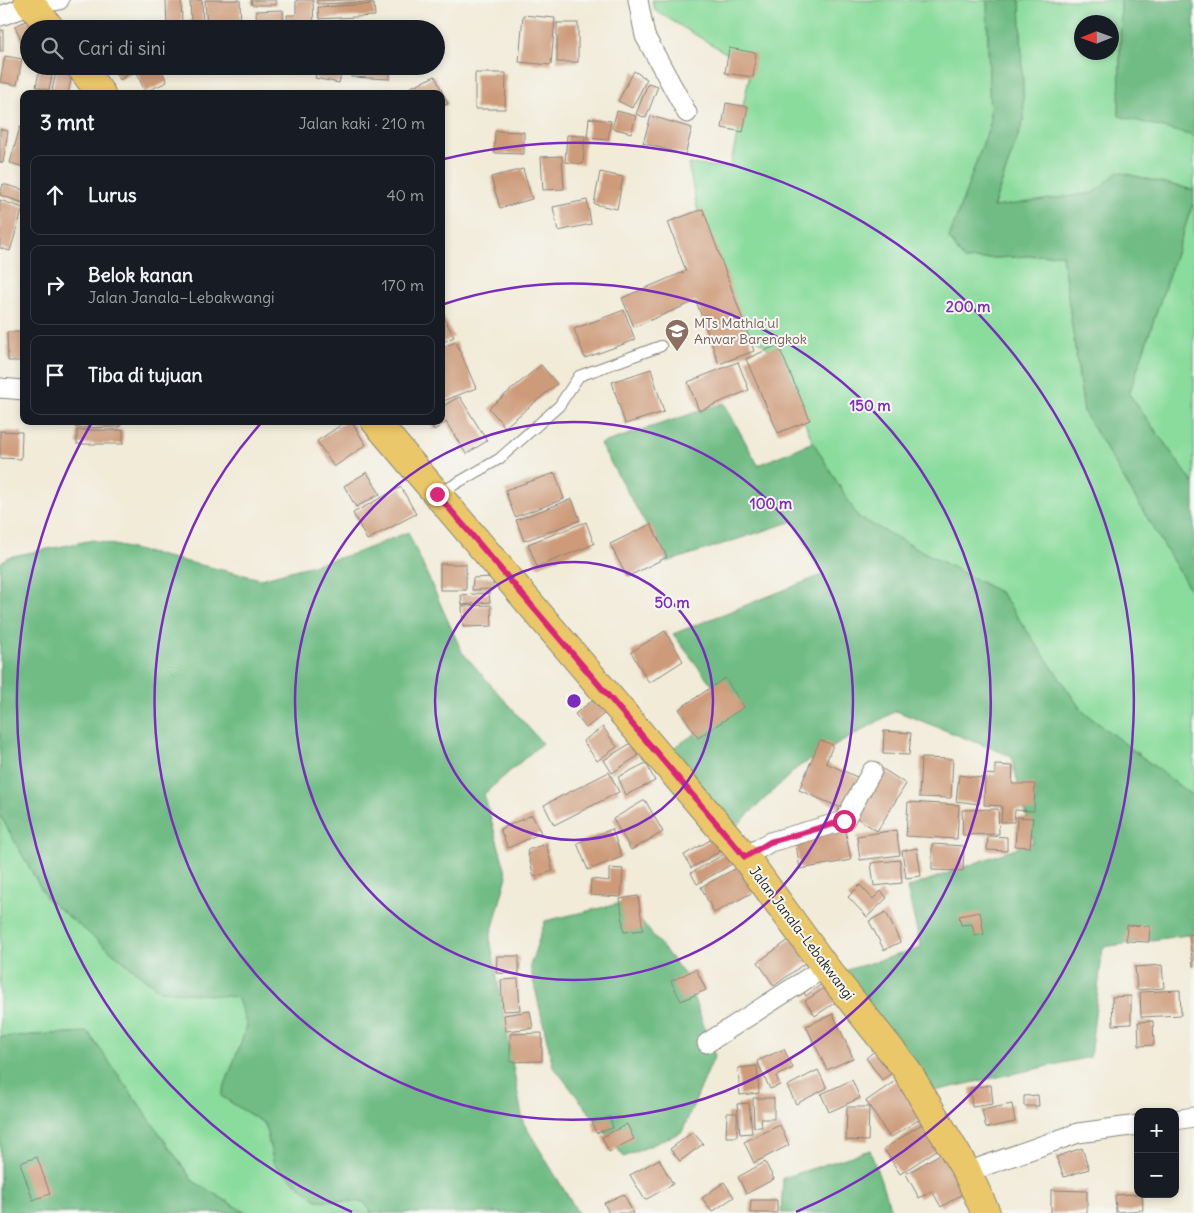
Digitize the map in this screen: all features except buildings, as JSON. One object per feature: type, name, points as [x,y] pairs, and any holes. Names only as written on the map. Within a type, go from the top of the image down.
[{"type":"main road","points":[[30,2],[44,20]]},
{"type":"main road","points":[[87,75],[98,90]]},
{"type":"main road","name":"Jalan Janala–Lebakwangi","points":[[378,425],[745,857],[825,967],[906,1069],[967,1172],[986,1213]]},
{"type":"street","points":[[0,16],[30,2],[59,0]]},
{"type":"street","points":[[638,0],[645,36],[687,113]]},
{"type":"street","points":[[0,388],[20,390]]},
{"type":"street","points":[[745,857],[770,842],[844,821],[872,771]]},
{"type":"street","points":[[707,1043],[825,967]]},
{"type":"street","points":[[1179,1119],[1194,1117]]},
{"type":"street","points":[[967,1172],[1078,1132],[1134,1125]]},
{"type":"lane","points":[[437,494],[500,459],[559,406],[579,376],[661,346]]},
{"type":"green space","points":[[652,0],[987,0],[990,124],[949,238],[964,260],[1062,254],[1084,412],[1194,596],[1194,797],[1082,711],[1001,593],[858,517],[813,442],[776,356],[729,314],[698,212],[688,164],[730,168],[751,68],[654,10]]},
{"type":"green space","points":[[987,0],[1020,0],[1024,119],[993,207],[1094,193],[1118,172],[1194,190],[1194,200],[1129,394],[1194,484],[1194,596],[1084,412],[1062,254],[964,260],[949,238],[990,124]]},
{"type":"green space","points":[[1020,0],[1121,0],[1119,115],[1194,136],[1194,190],[1118,172],[1094,193],[993,208],[1024,119]]},
{"type":"green space","points":[[1121,0],[1194,0],[1194,136],[1119,116]]},
{"type":"green space","points":[[1194,200],[1194,484],[1129,394]]},
{"type":"green space","points":[[724,403],[758,465],[813,442],[858,517],[1001,593],[1082,711],[1194,797],[1194,934],[1103,947],[1090,1057],[925,1093],[840,972],[921,948],[907,888],[1033,842],[1011,756],[896,711],[798,767],[731,831],[669,751],[731,710],[673,634],[822,575],[794,521],[667,562],[600,444]]},
{"type":"green space","points":[[408,532],[462,652],[542,743],[484,794],[507,876],[490,938],[523,1122],[578,1213],[372,1213],[364,1202],[317,1200],[274,1164],[265,1124],[221,1096],[247,1026],[237,997],[160,991],[47,899],[0,815],[0,563],[8,557],[93,540],[261,579],[356,553]]},
{"type":"green space","points":[[0,815],[47,899],[160,991],[237,996],[247,1026],[221,1096],[265,1124],[274,1164],[317,1200],[364,1202],[372,1213],[246,1213],[193,1181],[88,1032],[0,1037]]},
{"type":"green space","points":[[626,902],[685,975],[715,1055],[682,1132],[624,1157],[553,1066],[530,966],[545,921]]},
{"type":"green space","points":[[88,1032],[193,1181],[246,1213],[0,1213],[0,1037]]},
{"type":"green space","points":[[870,1150],[892,1213],[781,1213],[783,1178]]},
{"type":"place","name":"MTs Mathla'ul Anwar Barengkok","points":[[677,352]]},
{"type":"route","points":[[437,494],[745,857],[770,842],[844,821]]}]
